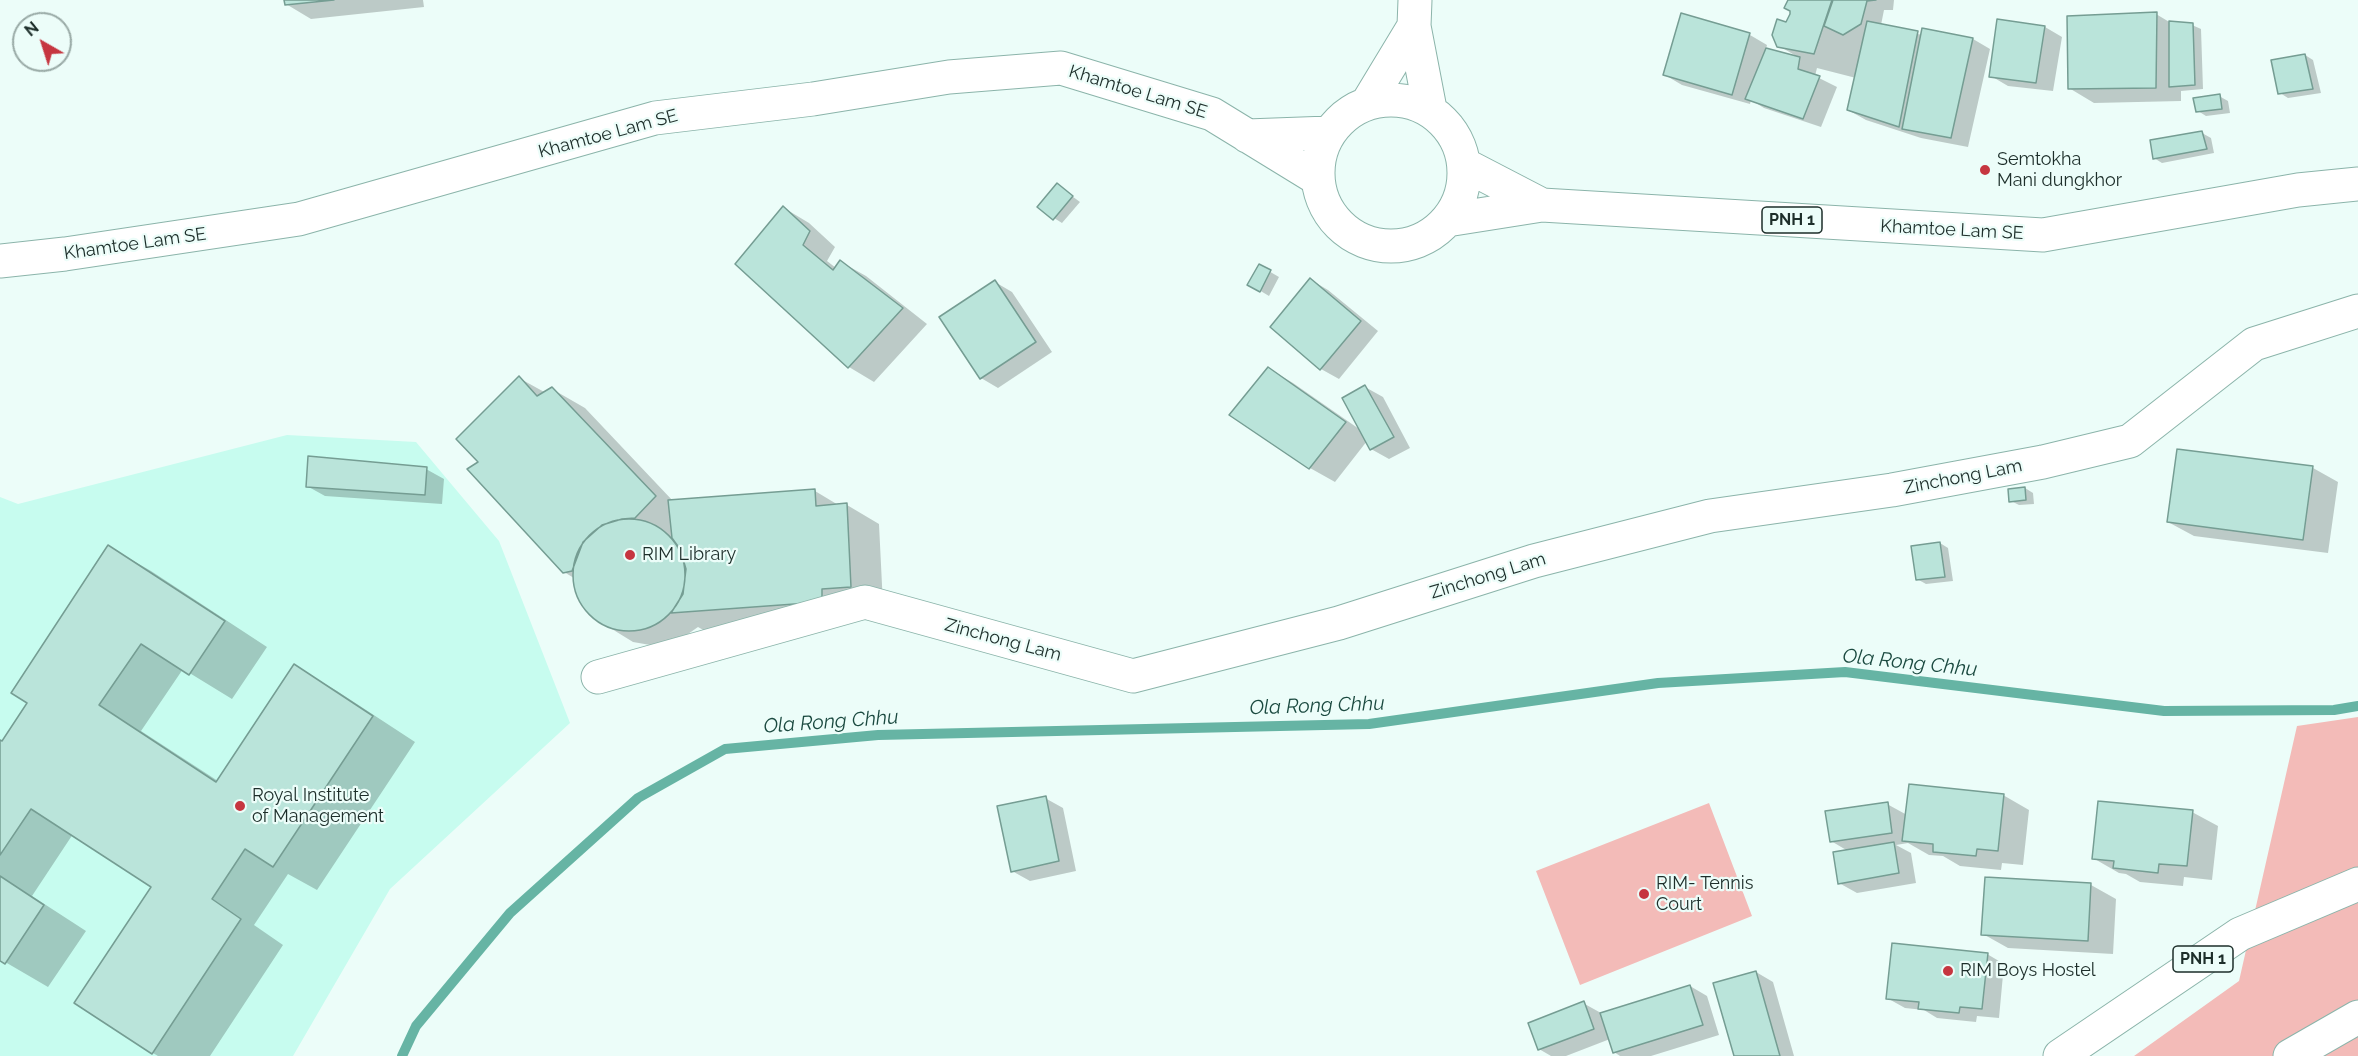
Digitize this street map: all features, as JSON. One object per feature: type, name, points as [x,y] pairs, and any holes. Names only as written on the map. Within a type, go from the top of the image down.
[{"type":"main road","points":[[1368,102],[1414,13]]},
{"type":"main road","points":[[1414,13],[1430,110]]},
{"type":"main road","name":"Khamtoe Lam SE","points":[[0,261],[65,254],[298,219],[655,118],[813,99],[949,77],[1061,68],[1212,114],[1318,179]]},
{"type":"main road","points":[[1400,99],[1430,110],[1448,124],[1459,143],[1465,165],[1464,185],[1459,204],[1433,233],[1416,243],[1378,246],[1360,240],[1344,229],[1331,215],[1322,198],[1318,179],[1319,155],[1329,133],[1346,115],[1368,102],[1400,99]]},
{"type":"main road","points":[[1247,136],[1329,133]]},
{"type":"main road","name":"Khamtoe Lam SE","points":[[1465,165],[1542,205]]},
{"type":"main road","name":"Khamtoe Lam SE","points":[[1447,220],[1542,205],[2043,235],[2298,190],[2358,184]]},
{"type":"main road","name":"Zinchong Lam","points":[[598,677],[866,602],[1133,676],[1339,623],[1534,561],[1710,516],[1892,490],[2043,462],[2130,441],[2254,344],[2358,311]]},
{"type":"main road","name":"PNH 1","points":[[2060,1056],[2240,934],[2358,884]]},
{"type":"main road","points":[[2290,1056],[2358,1017]]},
{"type":"shaded area","name":"Royal Institute of Management","points":[[287,435],[416,442],[499,541],[570,723],[390,889],[293,1056],[0,1056],[0,497],[18,504]]},
{"type":"shaded area","points":[[2358,717],[2358,1056],[2134,1056],[2239,981],[2297,726]]},
{"type":"shaded area","name":"RIM- Tennis Court","points":[[1709,803],[1752,916],[1580,985],[1536,871]]},
{"type":"building","points":[[284,0],[334,0],[285,5]]},
{"type":"building","points":[[1788,0],[1832,0],[1814,54],[1777,47],[1772,35],[1777,19],[1786,22],[1790,14],[1790,11],[1784,8]]},
{"type":"building","points":[[1833,0],[1876,0],[1867,1],[1861,24],[1843,35],[1824,26]]},
{"type":"building","points":[[2157,12],[2156,88],[2068,89],[2067,16]]},
{"type":"building","points":[[1681,13],[1750,33],[1732,95],[1663,75]]},
{"type":"building","points":[[1997,19],[2045,26],[2036,83],[1989,77]]},
{"type":"building","points":[[1867,21],[1918,31],[1899,127],[1847,110]]},
{"type":"building","points":[[2169,21],[2193,23],[2195,85],[2169,87]]},
{"type":"building","points":[[1922,28],[1973,38],[1951,138],[1902,129]]},
{"type":"building","points":[[1766,48],[1800,57],[1798,69],[1820,76],[1803,119],[1745,99]]},
{"type":"building","points":[[2305,54],[2313,89],[2278,94],[2271,60]]},
{"type":"building","points":[[2220,94],[2222,109],[2196,112],[2193,98]]},
{"type":"building","points":[[2202,131],[2207,149],[2153,159],[2150,140]]},
{"type":"building","points":[[1057,183],[1073,196],[1053,220],[1037,207]]},
{"type":"building","points":[[783,206],[810,231],[803,245],[833,270],[840,260],[903,308],[848,368],[735,264]]},
{"type":"building","points":[[1259,264],[1271,270],[1260,292],[1247,285]]},
{"type":"building","points":[[1310,278],[1361,321],[1320,370],[1270,327]]},
{"type":"building","points":[[995,280],[1036,342],[980,379],[939,317]]},
{"type":"building","points":[[1268,367],[1346,422],[1309,469],[1229,415]]},
{"type":"building","points":[[519,376],[537,396],[552,387],[656,496],[635,518],[602,525],[583,542],[572,571],[563,573],[467,469],[478,462],[456,439]]},
{"type":"building","points":[[1365,385],[1394,437],[1370,450],[1342,398]]},
{"type":"building","points":[[2177,449],[2313,466],[2303,540],[2167,522]]},
{"type":"building","points":[[308,456],[427,467],[425,495],[306,487]]},
{"type":"building","points":[[2025,487],[2026,500],[2009,502],[2008,489]]},
{"type":"building","points":[[815,489],[816,506],[847,503],[851,587],[822,589],[822,602],[671,613],[683,594],[686,569],[680,549],[672,538],[668,500]]},
{"type":"building","points":[[629,519],[651,523],[669,535],[681,553],[685,575],[681,597],[669,615],[651,627],[629,631],[607,627],[589,615],[577,597],[573,575],[577,553],[589,535],[607,523]]},
{"type":"building","points":[[1940,542],[1945,577],[1916,580],[1911,546]]},
{"type":"building","name":"Royal Institute of Management","points":[[108,545],[225,621],[189,675],[141,644],[99,705],[216,782],[294,664],[373,716],[273,867],[245,849],[212,899],[241,919],[152,1054],[74,1003],[151,887],[31,809],[0,855],[0,740],[2,741],[27,703],[11,693]]},
{"type":"building","points":[[1909,784],[2004,794],[1998,851],[1977,849],[1976,856],[1933,852],[1933,844],[1902,841]]},
{"type":"building","points":[[1046,796],[1059,861],[1011,872],[997,806]]},
{"type":"building","points":[[2098,801],[2193,810],[2187,866],[2159,864],[2158,873],[2113,868],[2114,861],[2092,859]]},
{"type":"building","points":[[1888,802],[1892,833],[1830,842],[1825,811]]},
{"type":"building","points":[[1894,842],[1899,873],[1838,884],[1833,852]]},
{"type":"building","points":[[0,876],[44,905],[5,964],[0,961]]},
{"type":"building","points":[[1985,877],[2091,883],[2088,941],[1981,935]]},
{"type":"building","points":[[1892,943],[1988,953],[1982,1009],[1960,1007],[1959,1013],[1918,1009],[1919,1002],[1886,999]]},
{"type":"building","points":[[1756,971],[1780,1056],[1734,1056],[1713,983]]},
{"type":"building","points":[[1690,985],[1703,1025],[1613,1053],[1600,1013]]},
{"type":"building","points":[[1584,1001],[1594,1029],[1538,1050],[1528,1023]]},
{"type":"waterway","name":"Ola Rong Chhu","points":[[402,1056],[416,1026],[510,913],[638,798],[725,749],[878,735],[1369,724],[1658,683],[1845,672],[2164,711],[2334,710],[2358,706]]},
{"type":"place","name":"Semtokha Mani dungkhor","points":[[1985,170]]},
{"type":"place","name":"RIM Library","points":[[630,555]]},
{"type":"place","name":"Royal Institute of Management","points":[[240,806]]},
{"type":"place","name":"RIM- Tennis Court","points":[[1644,894]]},
{"type":"place","name":"RIM Boys Hostel","points":[[1948,971]]}]
